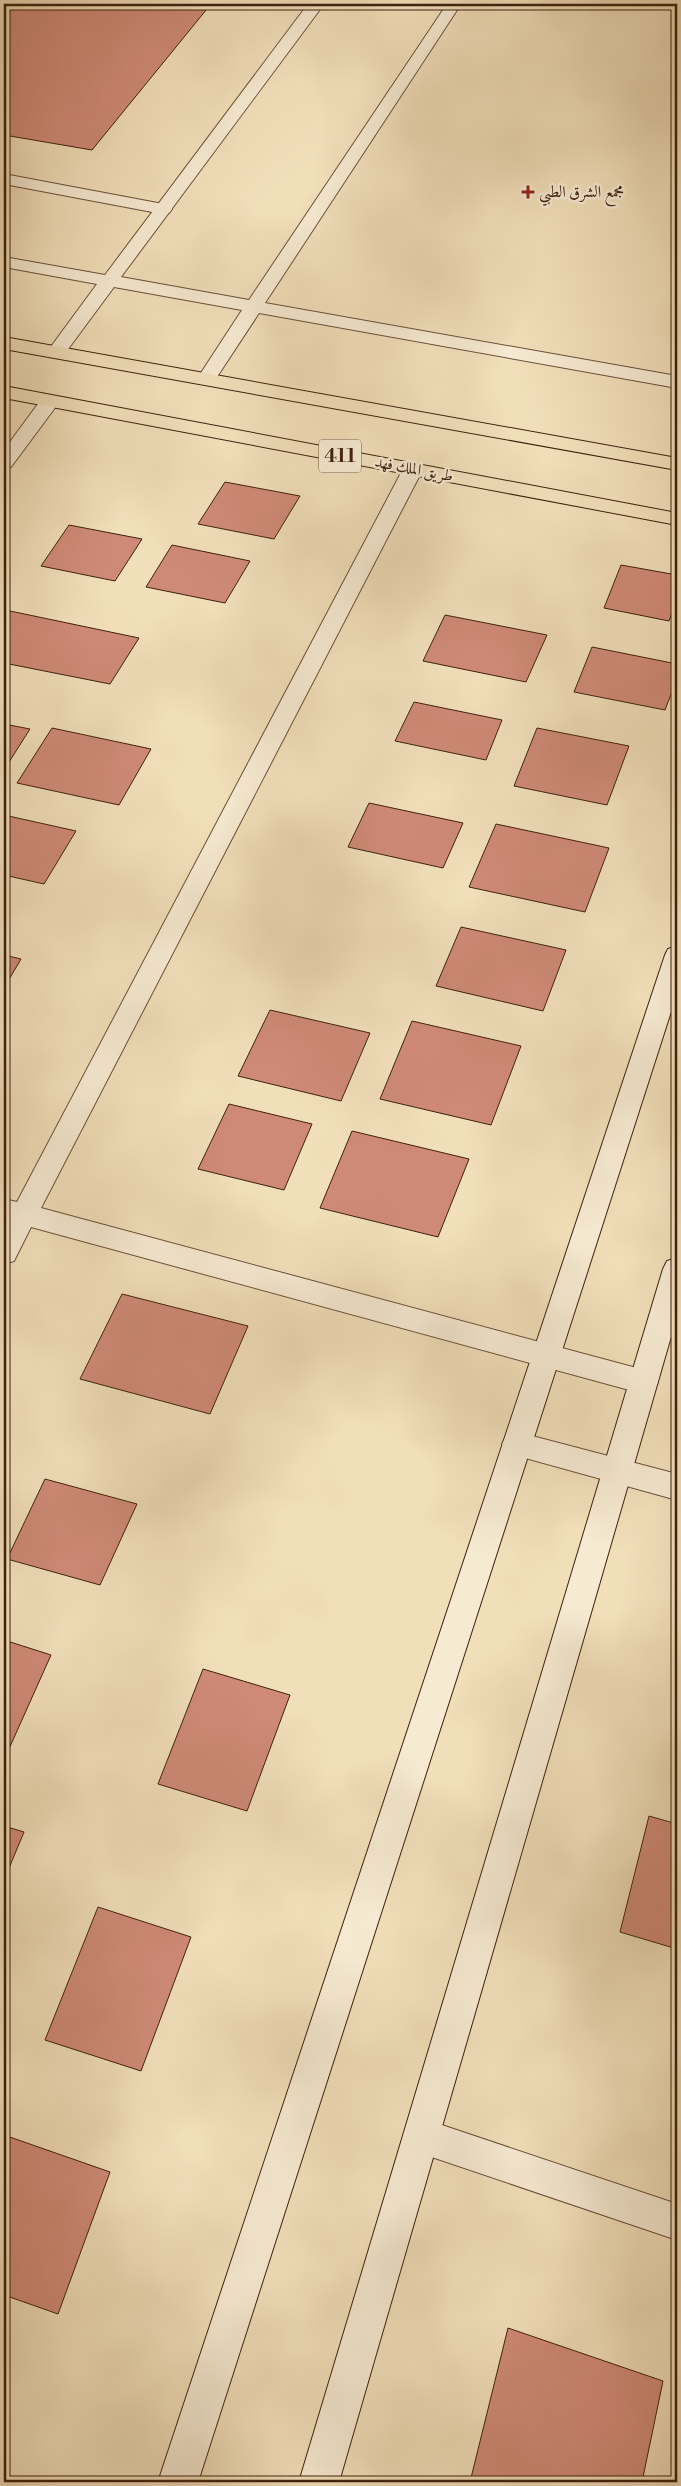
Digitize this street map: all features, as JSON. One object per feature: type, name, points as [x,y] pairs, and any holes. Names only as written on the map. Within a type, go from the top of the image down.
[{"type":"main road","points":[[4,343],[677,464]]},
{"type":"main road","name":"طريق الملك فهد","points":[[4,392],[677,519]]},
{"type":"street","points":[[56,352],[316,4]]},
{"type":"street","points":[[206,379],[454,4]]},
{"type":"street","points":[[4,179],[163,209]]},
{"type":"street","points":[[4,262],[677,382]]},
{"type":"street","points":[[4,463],[50,400]]},
{"type":"street","points":[[4,1253],[14,1211],[413,469]]},
{"type":"street","points":[[178,2482],[677,955]]},
{"type":"street","points":[[14,1211],[644,1382]]},
{"type":"street","points":[[319,2482],[677,1269]]},
{"type":"street","points":[[517,1444],[677,1487]]},
{"type":"street","points":[[421,2136],[677,2222]]},
{"type":"building","points":[[4,4],[211,4],[92,150],[4,135]]},
{"type":"building","points":[[225,482],[300,496],[274,539],[198,524]]},
{"type":"building","points":[[69,525],[142,539],[115,581],[41,566]]},
{"type":"building","points":[[172,545],[250,561],[225,603],[146,587]]},
{"type":"building","points":[[621,565],[677,575],[677,599],[669,621],[604,608]]},
{"type":"building","points":[[10,611],[139,638],[110,684],[4,663],[4,620]]},
{"type":"building","points":[[445,615],[547,635],[526,682],[423,661]]},
{"type":"building","points":[[592,647],[677,664],[677,679],[665,710],[574,692]]},
{"type":"building","points":[[414,702],[502,720],[486,760],[395,741]]},
{"type":"building","points":[[4,724],[30,729],[4,770]]},
{"type":"building","points":[[52,728],[151,749],[119,805],[17,783]]},
{"type":"building","points":[[537,728],[629,746],[607,805],[514,786]]},
{"type":"building","points":[[369,803],[463,823],[443,868],[348,847]]},
{"type":"building","points":[[4,815],[76,831],[44,884],[4,875]]},
{"type":"building","points":[[496,824],[609,848],[585,912],[469,887]]},
{"type":"building","points":[[461,927],[566,950],[543,1011],[436,986]]},
{"type":"building","points":[[4,955],[21,959],[4,988]]},
{"type":"building","points":[[270,1010],[370,1033],[341,1101],[238,1076]]},
{"type":"building","points":[[412,1021],[521,1046],[491,1125],[380,1099]]},
{"type":"building","points":[[229,1104],[312,1124],[284,1190],[198,1169]]},
{"type":"building","points":[[352,1131],[469,1159],[438,1237],[320,1208]]},
{"type":"building","points":[[122,1294],[248,1326],[210,1414],[80,1379]]},
{"type":"building","points":[[45,1479],[137,1504],[100,1585],[7,1559]]},
{"type":"building","points":[[4,1640],[51,1655],[4,1760]]},
{"type":"building","points":[[203,1669],[290,1695],[247,1811],[158,1784]]},
{"type":"building","points":[[649,1816],[677,1824],[677,1949],[620,1932]]},
{"type":"building","points":[[4,1826],[24,1832],[4,1880]]},
{"type":"building","points":[[98,1907],[191,1937],[141,2071],[45,2040]]},
{"type":"building","points":[[4,2135],[110,2172],[58,2314],[4,2295]]},
{"type":"building","points":[[508,2328],[663,2381],[642,2482],[470,2482]]},
{"type":"place","name":"مجمع الشرق الطبي","points":[[528,192]]}]
